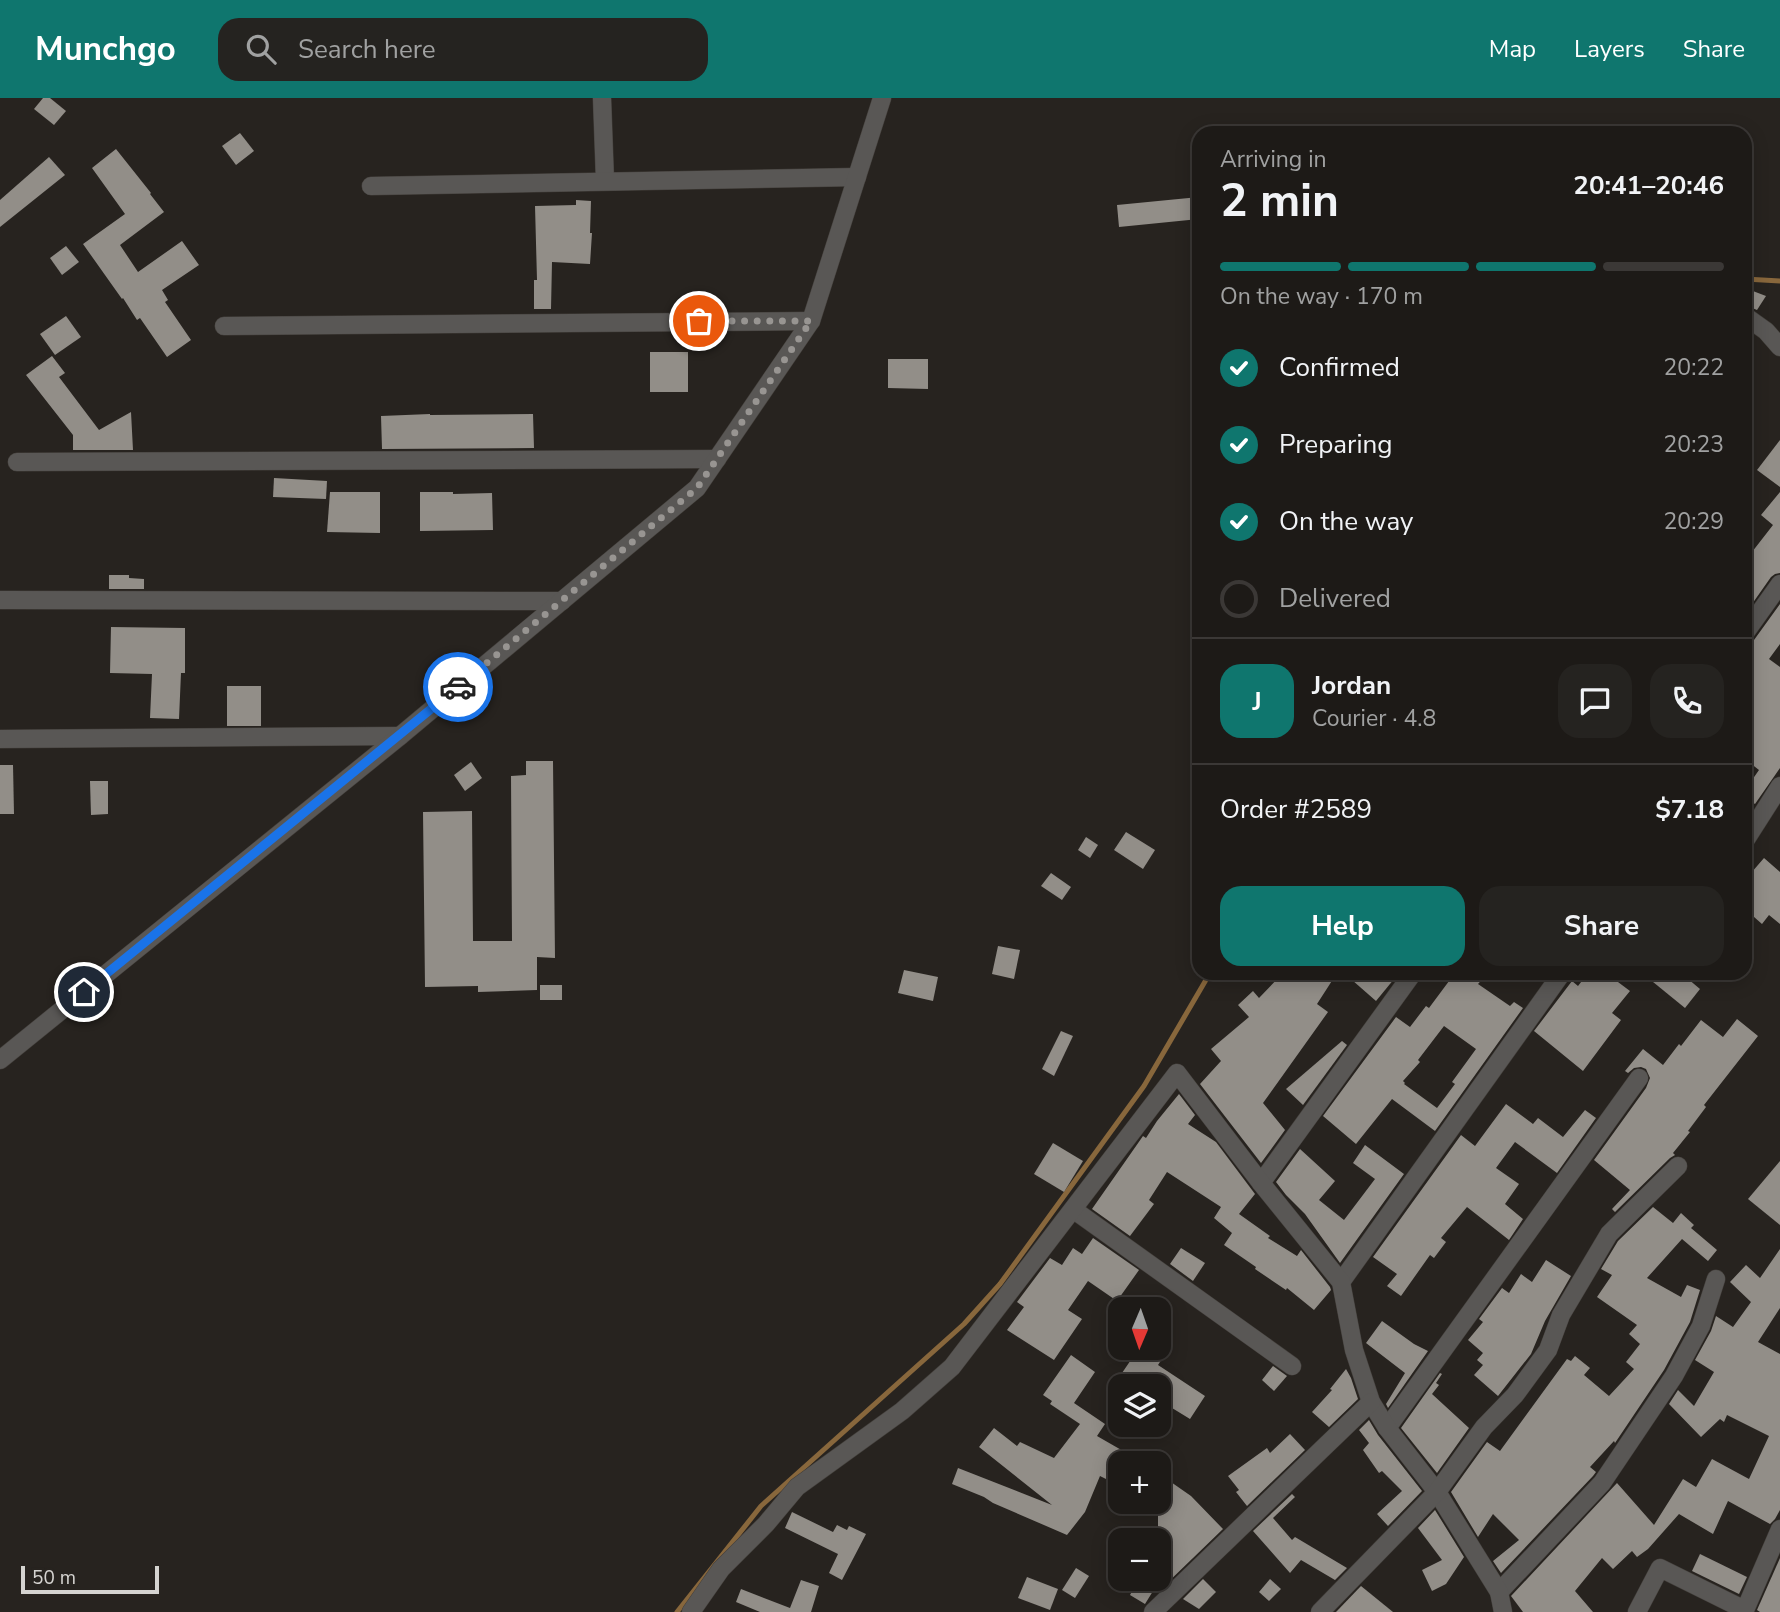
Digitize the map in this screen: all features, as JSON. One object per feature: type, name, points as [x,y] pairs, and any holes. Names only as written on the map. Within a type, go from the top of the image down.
[{"type":"street","points":[[602,98],[605,181]]},
{"type":"street","points":[[0,1059],[400,736],[697,488],[811,321],[881,98]]},
{"type":"street","points":[[371,186],[857,177]]},
{"type":"street","points":[[224,326],[811,321]]},
{"type":"street","points":[[1752,321],[1780,346]]},
{"type":"street","points":[[17,462],[717,459]]},
{"type":"street","points":[[1752,623],[1780,584]]},
{"type":"street","points":[[0,600],[562,601]]},
{"type":"street","points":[[0,739],[400,736]]},
{"type":"street","points":[[1752,830],[1780,786]]},
{"type":"street","points":[[1262,1183],[1408,980]]},
{"type":"street","points":[[1340,1282],[1557,980]]},
{"type":"street","points":[[691,1612],[721,1569],[766,1524],[797,1487],[902,1411],[952,1367],[1178,1073],[1340,1282],[1354,1350],[1371,1402],[1387,1429],[1437,1492],[1499,1592],[1503,1612]]},
{"type":"street","points":[[1387,1429],[1639,1077]]},
{"type":"street","points":[[1320,1612],[1437,1492],[1484,1427],[1515,1395],[1548,1350],[1561,1315],[1609,1234],[1678,1167]]},
{"type":"street","points":[[1074,1210],[1292,1366]]},
{"type":"street","points":[[1499,1592],[1602,1483],[1674,1376],[1701,1326],[1716,1279]]},
{"type":"street","points":[[1153,1612],[1371,1402]]},
{"type":"street","points":[[1637,1612],[1660,1568],[1745,1610],[1780,1529]]},
{"type":"building","points":[[43,98],[50,98],[66,111],[54,125],[34,109]]},
{"type":"building","points":[[240,133],[254,151],[236,165],[222,146]]},
{"type":"building","points":[[116,149],[164,212],[120,245],[138,272],[182,241],[199,265],[162,290],[168,300],[165,302],[191,340],[167,357],[83,244],[125,214],[92,168]]},
{"type":"building","points":[[49,157],[65,175],[0,227],[0,200]]},
{"type":"building","points":[[1192,198],[1192,220],[1119,227],[1117,205]]},
{"type":"building","points":[[576,200],[591,201],[590,264],[552,262],[551,309],[534,309],[534,280],[537,280],[535,206],[576,205]]},
{"type":"building","points":[[66,246],[79,262],[62,275],[50,258]]},
{"type":"building","points":[[1752,291],[1766,296],[1757,310],[1752,308]]},
{"type":"building","points":[[66,316],[81,337],[55,355],[40,334]]},
{"type":"building","points":[[650,352],[688,352],[688,392],[650,392]]},
{"type":"building","points":[[52,356],[65,373],[59,377],[99,430],[131,412],[133,450],[73,450],[73,435],[26,375]]},
{"type":"building","points":[[888,359],[928,359],[928,389],[888,388]]},
{"type":"building","points":[[533,414],[534,448],[382,449],[381,416]]},
{"type":"building","points":[[1780,440],[1780,487],[1757,470]]},
{"type":"building","points":[[274,478],[327,481],[326,499],[273,497]]},
{"type":"building","points":[[330,492],[380,492],[380,533],[327,532]]},
{"type":"building","points":[[420,492],[492,493],[493,530],[420,531]]},
{"type":"building","points":[[1780,492],[1780,573],[1771,577],[1752,604],[1752,552],[1773,525],[1761,515]]},
{"type":"building","points":[[109,575],[129,575],[129,578],[144,579],[144,589],[109,589]]},
{"type":"building","points":[[1780,604],[1780,644],[1769,659],[1780,667],[1780,768],[1755,804],[1752,802],[1752,780],[1759,770],[1752,764],[1754,640]]},
{"type":"building","points":[[111,627],[185,628],[185,673],[181,673],[179,719],[150,718],[152,674],[110,673]]},
{"type":"building","points":[[227,686],[261,686],[261,726],[227,726]]},
{"type":"building","points":[[526,761],[553,761],[555,958],[537,957],[537,990],[478,992],[478,986],[425,987],[423,812],[472,811],[473,941],[512,941],[511,776],[526,775]]},
{"type":"building","points":[[471,762],[482,778],[465,791],[454,775]]},
{"type":"building","points":[[0,765],[13,765],[14,814],[0,814]]},
{"type":"building","points":[[90,781],[108,781],[108,814],[91,815]]},
{"type":"building","points":[[1126,832],[1155,850],[1143,869],[1114,850]]},
{"type":"building","points":[[1086,837],[1098,845],[1090,858],[1078,850]]},
{"type":"building","points":[[1764,858],[1780,872],[1780,924],[1769,915],[1762,924],[1752,915],[1752,872]]},
{"type":"building","points":[[1051,873],[1071,887],[1062,900],[1041,886]]},
{"type":"building","points":[[998,946],[1020,950],[1014,979],[992,974]]},
{"type":"building","points":[[904,970],[938,977],[933,1001],[898,993]]},
{"type":"building","points":[[1276,980],[1332,980],[1317,1004],[1328,1012],[1263,1103],[1285,1130],[1261,1163],[1200,1084],[1221,1061],[1211,1049],[1249,1017],[1238,1005],[1253,991],[1259,998]]},
{"type":"building","points":[[1352,980],[1393,980],[1376,1001]]},
{"type":"building","points":[[1450,980],[1482,980],[1478,984],[1510,1006],[1514,1002],[1523,1008],[1435,1131],[1392,1099],[1356,1144],[1323,1116],[1396,1017],[1410,1027],[1426,1006],[1429,1008]],"holes":[[[1444,1026],[1476,1049],[1452,1082],[1455,1084],[1437,1108],[1403,1081],[1420,1062],[1418,1060]]]},
{"type":"building","points":[[1583,980],[1615,980],[1630,991],[1612,1013],[1621,1020],[1583,1071],[1534,1031],[1572,981],[1578,986]]},
{"type":"building","points":[[1651,980],[1689,980],[1700,989],[1685,1008]]},
{"type":"building","points":[[540,985],[562,985],[562,1000],[540,1000]]},
{"type":"building","points":[[1737,1019],[1758,1036],[1704,1105],[1706,1107],[1688,1131],[1690,1132],[1673,1153],[1675,1155],[1615,1212],[1612,1209],[1630,1190],[1594,1160],[1646,1088],[1650,1078],[1646,1069],[1641,1067],[1628,1073],[1625,1071],[1643,1049],[1663,1065],[1701,1020],[1723,1037]]},
{"type":"building","points":[[1061,1031],[1073,1036],[1054,1076],[1042,1069]]},
{"type":"building","points":[[1342,1041],[1347,1045],[1303,1105],[1286,1089]]},
{"type":"building","points":[[1179,1094],[1195,1115],[1188,1124],[1216,1142],[1255,1194],[1239,1214],[1270,1236],[1268,1238],[1297,1256],[1301,1250],[1330,1287],[1331,1290],[1314,1310],[1224,1245],[1232,1233],[1214,1218],[1221,1207],[1167,1172],[1149,1200],[1154,1204],[1130,1236],[1092,1209],[1143,1136],[1146,1138]]},
{"type":"building","points":[[1506,1104],[1533,1124],[1538,1118],[1563,1137],[1585,1110],[1596,1118],[1557,1173],[1515,1142],[1496,1168],[1519,1184],[1505,1204],[1523,1219],[1509,1240],[1467,1207],[1441,1238],[1446,1242],[1434,1258],[1430,1255],[1401,1296],[1387,1286],[1397,1274],[1373,1257],[1461,1135],[1475,1146]]},
{"type":"building","points":[[1053,1143],[1083,1161],[1064,1192],[1034,1174]]},
{"type":"building","points":[[1365,1145],[1404,1174],[1340,1263],[1305,1214],[1276,1182],[1300,1149],[1335,1181],[1319,1200],[1344,1220],[1375,1179],[1353,1163]]},
{"type":"building","points":[[1780,1161],[1780,1225],[1748,1199]]},
{"type":"building","points":[[1653,1207],[1673,1223],[1681,1213],[1694,1225],[1691,1228],[1717,1250],[1708,1261],[1682,1239],[1647,1278],[1681,1297],[1687,1285],[1700,1290],[1690,1322],[1664,1370],[1615,1443],[1614,1441],[1590,1467],[1596,1472],[1593,1476],[1501,1573],[1493,1561],[1519,1540],[1493,1514],[1478,1537],[1451,1492],[1487,1442],[1500,1451],[1567,1359],[1571,1361],[1575,1356],[1590,1368],[1584,1375],[1609,1396],[1634,1369],[1626,1362],[1640,1344],[1629,1334],[1637,1325],[1597,1297],[1612,1275],[1601,1269],[1618,1241]]},
{"type":"building","points":[[1093,1238],[1139,1270],[1120,1297],[1111,1297],[1088,1281],[1068,1310],[1082,1319],[1054,1360],[1007,1330],[1024,1307],[1017,1302],[1050,1258],[1062,1265],[1073,1248],[1082,1254]]},
{"type":"building","points":[[1181,1248],[1205,1263],[1193,1281],[1170,1264]]},
{"type":"building","points":[[1780,1249],[1780,1308],[1758,1342],[1780,1354],[1780,1510],[1775,1519],[1770,1524],[1728,1501],[1713,1534],[1679,1514],[1648,1549],[1637,1557],[1632,1551],[1613,1569],[1602,1558],[1575,1591],[1593,1612],[1523,1612],[1511,1596],[1617,1483],[1654,1525],[1683,1479],[1696,1487],[1712,1459],[1749,1479],[1769,1436],[1727,1415],[1724,1422],[1720,1419],[1701,1437],[1669,1404],[1678,1390],[1694,1406],[1714,1372],[1695,1360],[1716,1316],[1733,1327],[1751,1302],[1730,1282],[1746,1265],[1760,1278]]},
{"type":"building","points":[[1546,1260],[1571,1276],[1545,1321],[1531,1354],[1498,1396],[1474,1375],[1483,1365],[1477,1360],[1483,1353],[1468,1340],[1483,1322],[1479,1319],[1502,1288],[1509,1293],[1521,1274],[1532,1282]]},
{"type":"building","points":[[1382,1321],[1428,1351],[1388,1408],[1386,1404],[1405,1373],[1366,1343]]},
{"type":"building","points":[[1071,1355],[1095,1372],[1074,1403],[1105,1424],[1097,1436],[1123,1451],[1108,1451],[1108,1480],[1100,1476],[1085,1512],[1067,1535],[952,1484],[958,1468],[1052,1505],[979,1447],[994,1428],[1017,1446],[1020,1442],[1054,1458],[1080,1424],[1050,1404],[1052,1401],[1043,1395]]},
{"type":"building","points":[[1131,1360],[1161,1360],[1158,1365],[1205,1396],[1190,1419],[1171,1407],[1171,1374],[1122,1373]]},
{"type":"building","points":[[1273,1366],[1287,1376],[1274,1391],[1262,1380]]},
{"type":"building","points":[[1346,1369],[1358,1399],[1329,1427],[1312,1412]]},
{"type":"building","points":[[1440,1373],[1442,1374],[1436,1383],[1439,1385],[1432,1394],[1469,1428],[1437,1473],[1401,1428]]},
{"type":"building","points":[[1369,1420],[1422,1491],[1388,1526],[1377,1514],[1402,1491],[1382,1471],[1379,1473],[1363,1450],[1369,1443],[1359,1430]]},
{"type":"building","points":[[1290,1434],[1305,1450],[1247,1506],[1228,1476],[1267,1448],[1270,1453]]},
{"type":"building","points":[[1171,1482],[1191,1496],[1223,1529],[1171,1579],[1171,1528],[1158,1528],[1158,1514],[1171,1514]]},
{"type":"building","points":[[1292,1494],[1295,1497],[1273,1518],[1292,1540],[1295,1537],[1347,1568],[1335,1580],[1301,1560],[1290,1573],[1253,1531]]},
{"type":"building","points":[[1435,1510],[1464,1557],[1446,1584],[1432,1591],[1422,1570],[1442,1560],[1418,1528]]},
{"type":"building","points":[[792,1512],[833,1532],[837,1525],[847,1530],[849,1526],[866,1534],[842,1580],[829,1573],[838,1554],[785,1528]]},
{"type":"building","points":[[1700,1554],[1747,1577],[1739,1594],[1692,1571]]},
{"type":"building","points":[[1780,1558],[1780,1612],[1760,1612],[1757,1610]]},
{"type":"building","points":[[1076,1568],[1089,1576],[1075,1598],[1062,1590]]},
{"type":"building","points":[[1027,1577],[1058,1589],[1050,1610],[1018,1598]]},
{"type":"building","points":[[1203,1579],[1216,1592],[1199,1609],[1183,1599]]},
{"type":"building","points":[[1270,1579],[1281,1589],[1269,1601],[1259,1592]]},
{"type":"building","points":[[801,1580],[819,1586],[811,1612],[760,1612],[736,1602],[741,1589],[790,1608]]},
{"type":"building","points":[[1361,1586],[1393,1612],[1336,1612]]},
{"type":"building","points":[[1132,1591],[1153,1591],[1145,1604],[1130,1595]]},
{"type":"waterway","points":[[1752,279],[1780,281]]},
{"type":"waterway","points":[[677,1612],[761,1506],[964,1324],[1000,1284],[1144,1086],[1206,980]]},
{"type":"way so far","points":[[458,687],[697,488],[811,321],[699,321]]},
{"type":"route","points":[[84,992],[458,687]]}]
